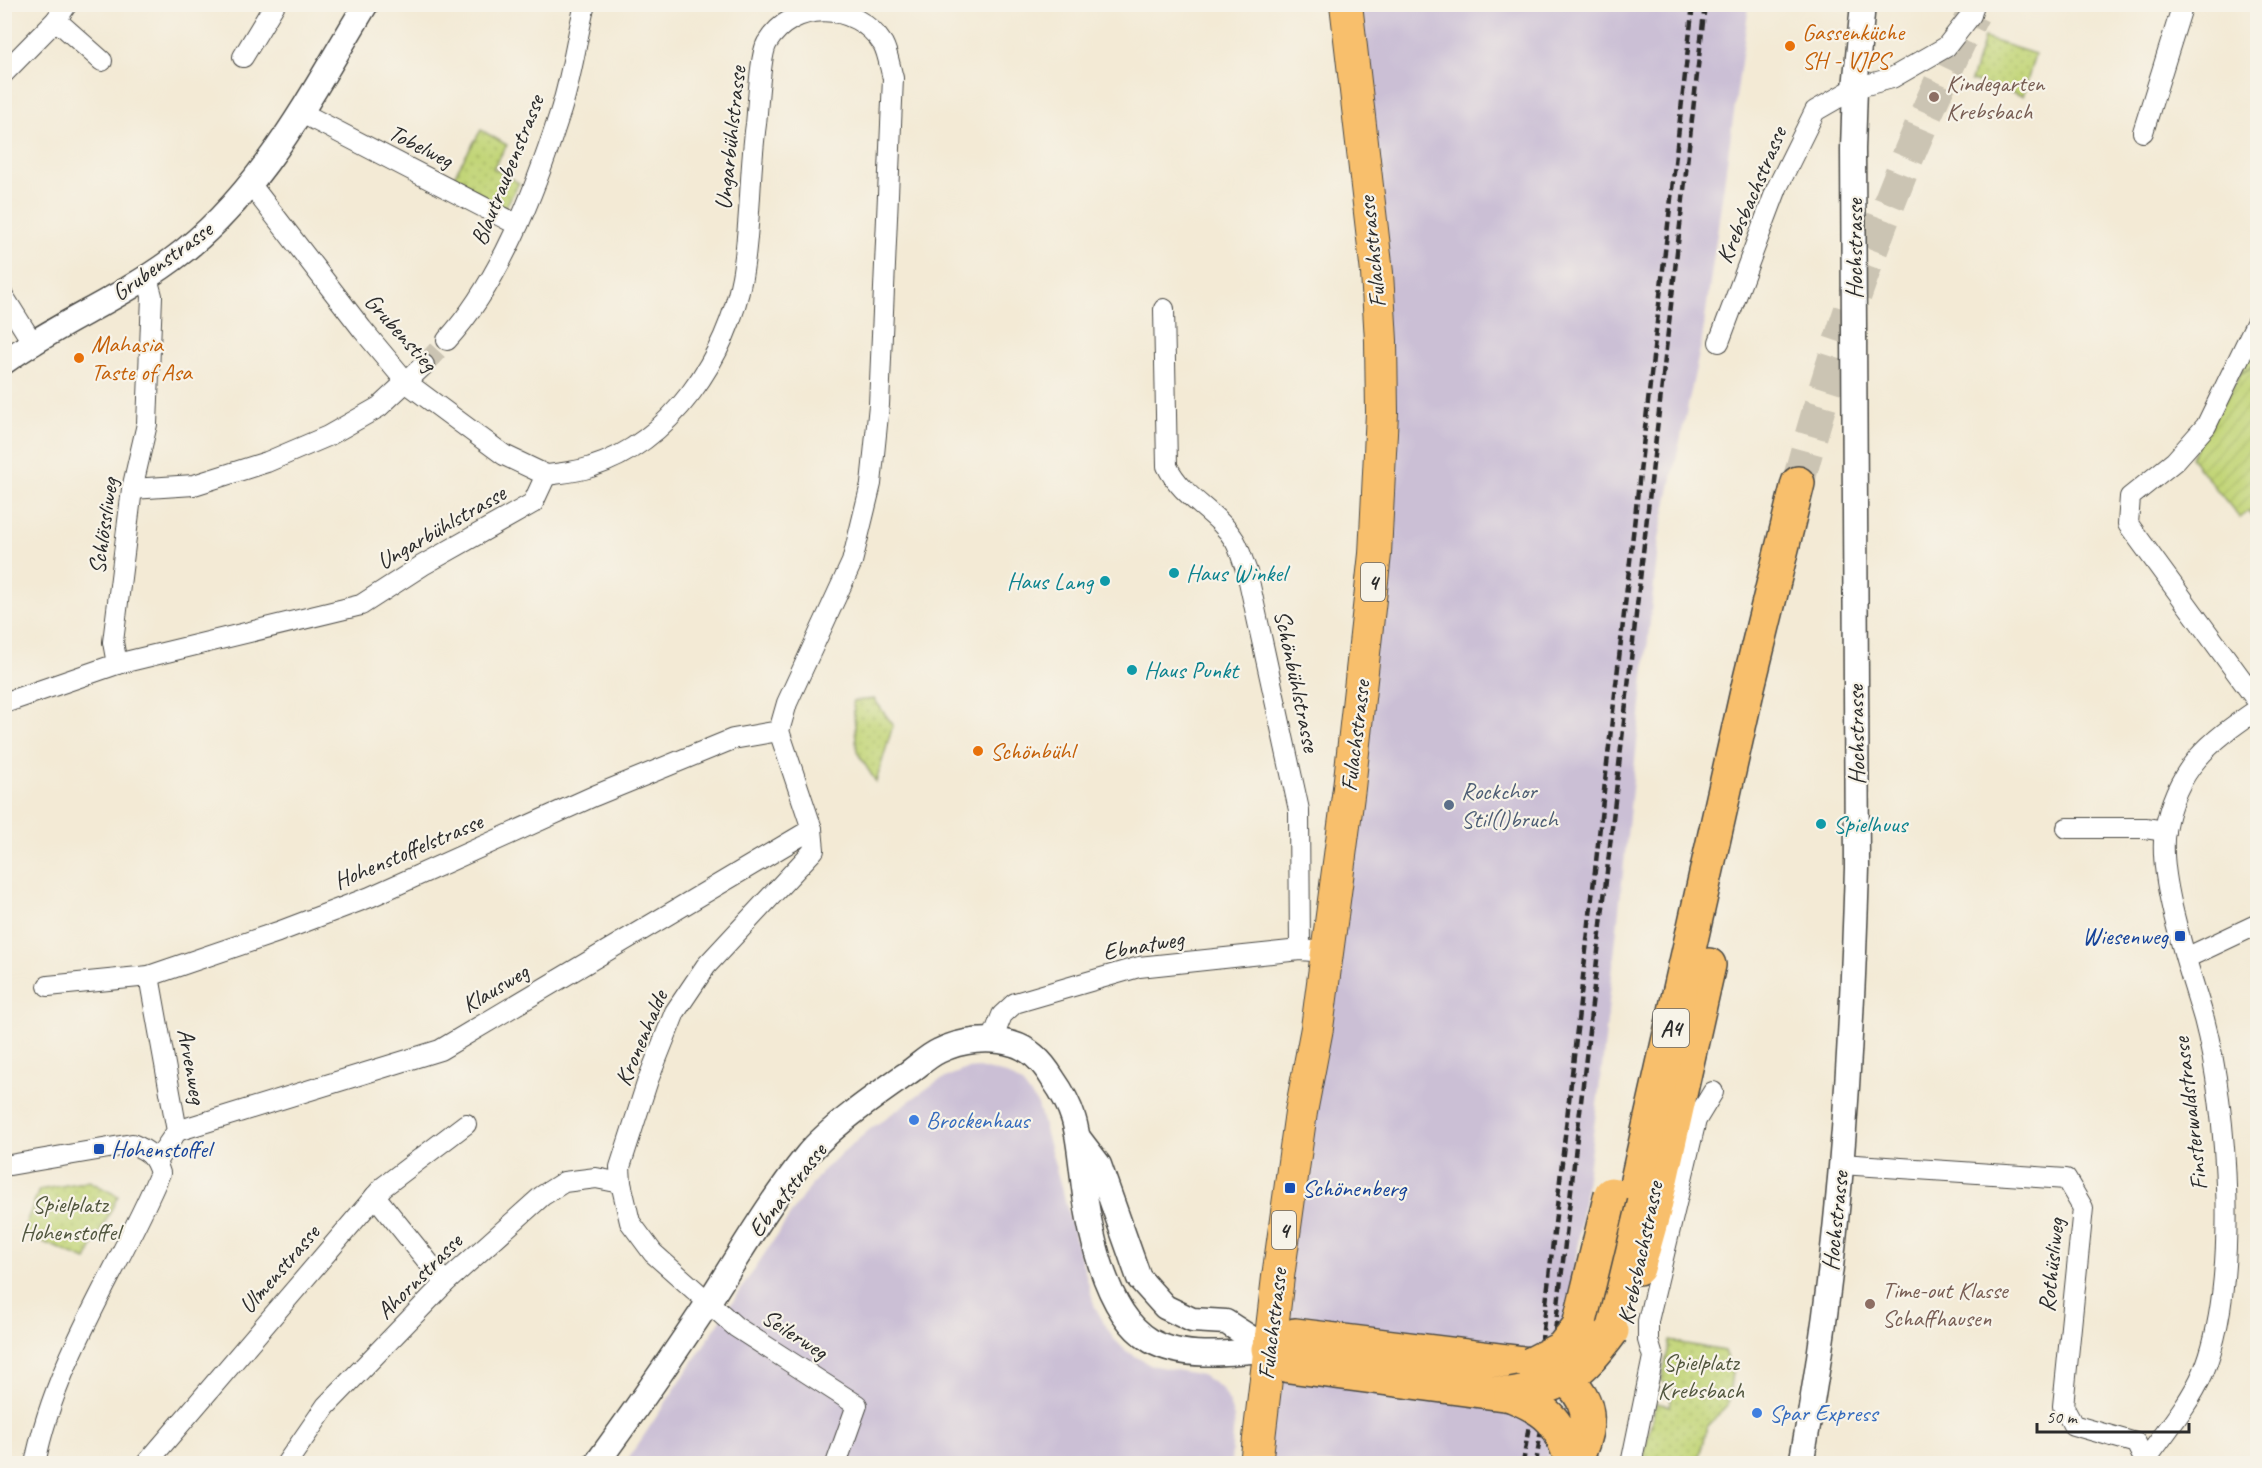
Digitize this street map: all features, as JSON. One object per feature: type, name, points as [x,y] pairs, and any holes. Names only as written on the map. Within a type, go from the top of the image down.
[{"type":"highway","name":"A4","points":[[1603,1331],[1739,725],[1798,483]]},
{"type":"highway","points":[[1511,1395],[1540,1389],[1566,1378],[1586,1364],[1612,1331],[1636,1274],[1654,1211],[1725,889],[1739,725]]},
{"type":"highway","points":[[1531,1364],[1569,1342],[1583,1316],[1680,885],[1739,725]]},
{"type":"highway","points":[[1284,1350],[1531,1364],[1552,1369],[1566,1378],[1579,1394],[1587,1421],[1584,1442],[1573,1464]]},
{"type":"highway","points":[[1284,1350],[1511,1395],[1530,1403],[1554,1420],[1573,1464]]},
{"type":"main road","name":"Fulachstrasse","points":[[1256,1464],[1284,1350],[1313,951],[1369,624],[1377,531],[1382,412],[1377,273],[1346,4]]},
{"type":"street","points":[[243,57],[275,4]]},
{"type":"street","name":"Grubenstrasse","points":[[4,362],[147,278],[204,234],[251,185],[300,112],[366,4]]},
{"type":"street","name":"Blautraubenstrasse","points":[[447,340],[469,316],[518,225],[560,115],[585,4]]},
{"type":"street","name":"Hochstrasse","points":[[1801,1464],[1825,1318],[1851,1046],[1857,868],[1855,88],[1863,4]]},
{"type":"street","name":"Krebsbachstrasse","points":[[1719,342],[1777,188],[1815,111],[1855,88],[1892,78],[1947,47],[1971,15],[1974,4]]},
{"type":"street","points":[[2143,132],[2183,4]]},
{"type":"street","name":"Ungarbühlstrasse","points":[[117,664],[361,605],[423,565],[533,503],[546,476],[592,467],[636,445],[678,410],[706,371],[729,326],[742,277],[753,142],[766,45],[781,25],[806,11],[834,8],[863,23],[883,45],[893,78],[879,405],[871,484],[852,562],[787,703],[779,731]]},
{"type":"street","points":[[4,73],[61,13],[102,61]]},
{"type":"street","name":"Tobelweg","points":[[300,112],[518,225]]},
{"type":"street","name":"Grubenstieg","points":[[251,185],[362,329],[407,383],[504,455],[546,476]]},
{"type":"street","name":"Schlössliweg","points":[[117,664],[113,642],[132,489],[147,424],[152,296],[147,278]]},
{"type":"street","points":[[4,297],[34,345]]},
{"type":"street","name":"Schönbühlstrasse","points":[[1164,309],[1167,466],[1176,484],[1209,512],[1235,541],[1247,572],[1299,810],[1313,951]]},
{"type":"street","points":[[2258,319],[2206,426],[2175,461],[2130,498],[2128,524],[2258,702]]},
{"type":"street","points":[[132,489],[194,485],[267,462],[328,435],[369,413],[407,383],[424,365]]},
{"type":"street","points":[[4,703],[117,664]]},
{"type":"street","name":"Finsterwaldstrasse","points":[[2144,1462],[2202,1373],[2212,1343],[2223,1289],[2225,1196],[2220,1110],[2204,1022],[2186,958],[2166,869],[2165,831],[2172,801],[2184,773],[2202,750],[2224,731],[2258,708]]},
{"type":"street","name":"Kronenhalde","points":[[708,1302],[653,1253],[630,1222],[621,1183],[620,1167],[648,1080],[675,1012],[706,966],[814,850],[812,829],[779,731]]},
{"type":"street","name":"Hohenstoffelstrasse","points":[[48,986],[149,976],[278,932],[370,897],[594,796],[733,738],[779,731]]},
{"type":"street","points":[[2067,828],[2145,828],[2165,831]]},
{"type":"street","name":"Klausweg","points":[[177,1131],[440,1050],[812,829]]},
{"type":"street","points":[[2186,958],[2258,924]]},
{"type":"street","name":"Ebnatweg","points":[[992,1040],[1002,1015],[1015,1003],[1139,967],[1313,951]]},
{"type":"street","name":"Arvenweg","points":[[149,976],[177,1131],[156,1160]]},
{"type":"street","name":"Ebnatstrasse","points":[[596,1464],[708,1302],[762,1217],[809,1152],[867,1102],[939,1051],[970,1042],[992,1040],[1016,1045],[1042,1062],[1064,1095],[1080,1140],[1082,1170],[1103,1273],[1123,1315],[1151,1341],[1186,1351],[1222,1354],[1284,1350]]},
{"type":"street","name":"Krebsbachstrasse","points":[[1631,1464],[1653,1357],[1648,1340],[1648,1321],[1696,1120],[1713,1092]]},
{"type":"street","name":"Ulmenstrasse","points":[[146,1464],[383,1187],[466,1124]]},
{"type":"street","name":"Ebnatstrasse","points":[[1080,1140],[1099,1165],[1139,1278],[1165,1307],[1192,1320],[1227,1322],[1284,1350]]},
{"type":"street","points":[[4,1166],[132,1144],[148,1151],[156,1160],[160,1173],[67,1360],[40,1436],[34,1464]]},
{"type":"street","name":"Rothüsliweg","points":[[1841,1164],[2066,1179],[2082,1208],[2063,1406],[2073,1425],[2136,1443],[2144,1462]]},
{"type":"street","name":"Ahornstrasse","points":[[286,1464],[326,1406],[445,1283],[542,1196],[564,1182],[596,1178],[621,1183]]},
{"type":"street","points":[[375,1196],[445,1283]]},
{"type":"street","name":"Seilerweg","points":[[708,1302],[736,1327],[857,1405],[836,1464]]},
{"type":"shaded area","points":[[1346,5],[1749,5],[1702,340],[1659,538],[1602,1068],[1548,1463],[1256,1464],[1380,485]]},
{"type":"shaded area","points":[[978,1068],[1013,1078],[1023,1085],[1038,1105],[1095,1307],[1113,1338],[1125,1350],[1150,1365],[1202,1375],[1221,1388],[1227,1397],[1234,1418],[1231,1463],[625,1464],[803,1196],[824,1169],[869,1130],[936,1082],[966,1069]]},
{"type":"green space","points":[[1984,38],[2035,54],[2023,96],[1971,81]]},
{"type":"green space","points":[[481,130],[507,145],[493,168],[519,183],[504,210],[452,179]]},
{"type":"green space","points":[[2257,335],[2257,364],[2239,374]]},
{"type":"green space","points":[[2257,364],[2257,524],[2249,511],[2240,518],[2191,458],[2240,374]]},
{"type":"green space","points":[[874,699],[893,725],[876,782],[857,752],[853,701]]},
{"type":"green space","name":"Spielplatz Hohenstoffel","points":[[89,1181],[118,1196],[86,1260],[22,1233],[39,1190]]},
{"type":"green space","name":"Spielplatz Krebsbach","points":[[1670,1341],[1724,1351],[1732,1372],[1728,1405],[1707,1427],[1697,1463],[1642,1463],[1656,1403],[1670,1406],[1674,1385],[1661,1382]]},
{"type":"tunnel","points":[[1798,483],[1852,303],[1874,244],[1920,128],[1973,14]]},
{"type":"tunnel","points":[[424,365],[447,340]]},
{"type":"railway","points":[[1523,1464],[1542,1339],[1693,4]]},
{"type":"railway","points":[[1536,1464],[1555,1332],[1705,4]]},
{"type":"place","name":"Gassenküche SH - VJPS","points":[[1790,46]]},
{"type":"place","name":"Kindegarten Krebsbach","points":[[1934,97]]},
{"type":"place","name":"Mahasia Taste of Asa","points":[[79,358]]},
{"type":"place","name":"Haus Winkel","points":[[1174,573]]},
{"type":"place","name":"Haus Lang","points":[[1105,581]]},
{"type":"place","name":"Haus Punkt","points":[[1132,670]]},
{"type":"place","name":"Schönbühl","points":[[978,751]]},
{"type":"place","name":"Rockchor Stil(l)bruch","points":[[1449,805]]},
{"type":"place","name":"Spielhuus","points":[[1821,824]]},
{"type":"place","name":"Wiesenweg","points":[[2180,936]]},
{"type":"place","name":"Brockenhaus","points":[[914,1120]]},
{"type":"place","name":"Hohenstoffel","points":[[99,1149]]},
{"type":"place","name":"Schönenberg","points":[[1290,1188]]},
{"type":"place","name":"Time-out Klasse Schaffhausen","points":[[1870,1304]]},
{"type":"place","name":"Spar Express","points":[[1757,1413]]}]
